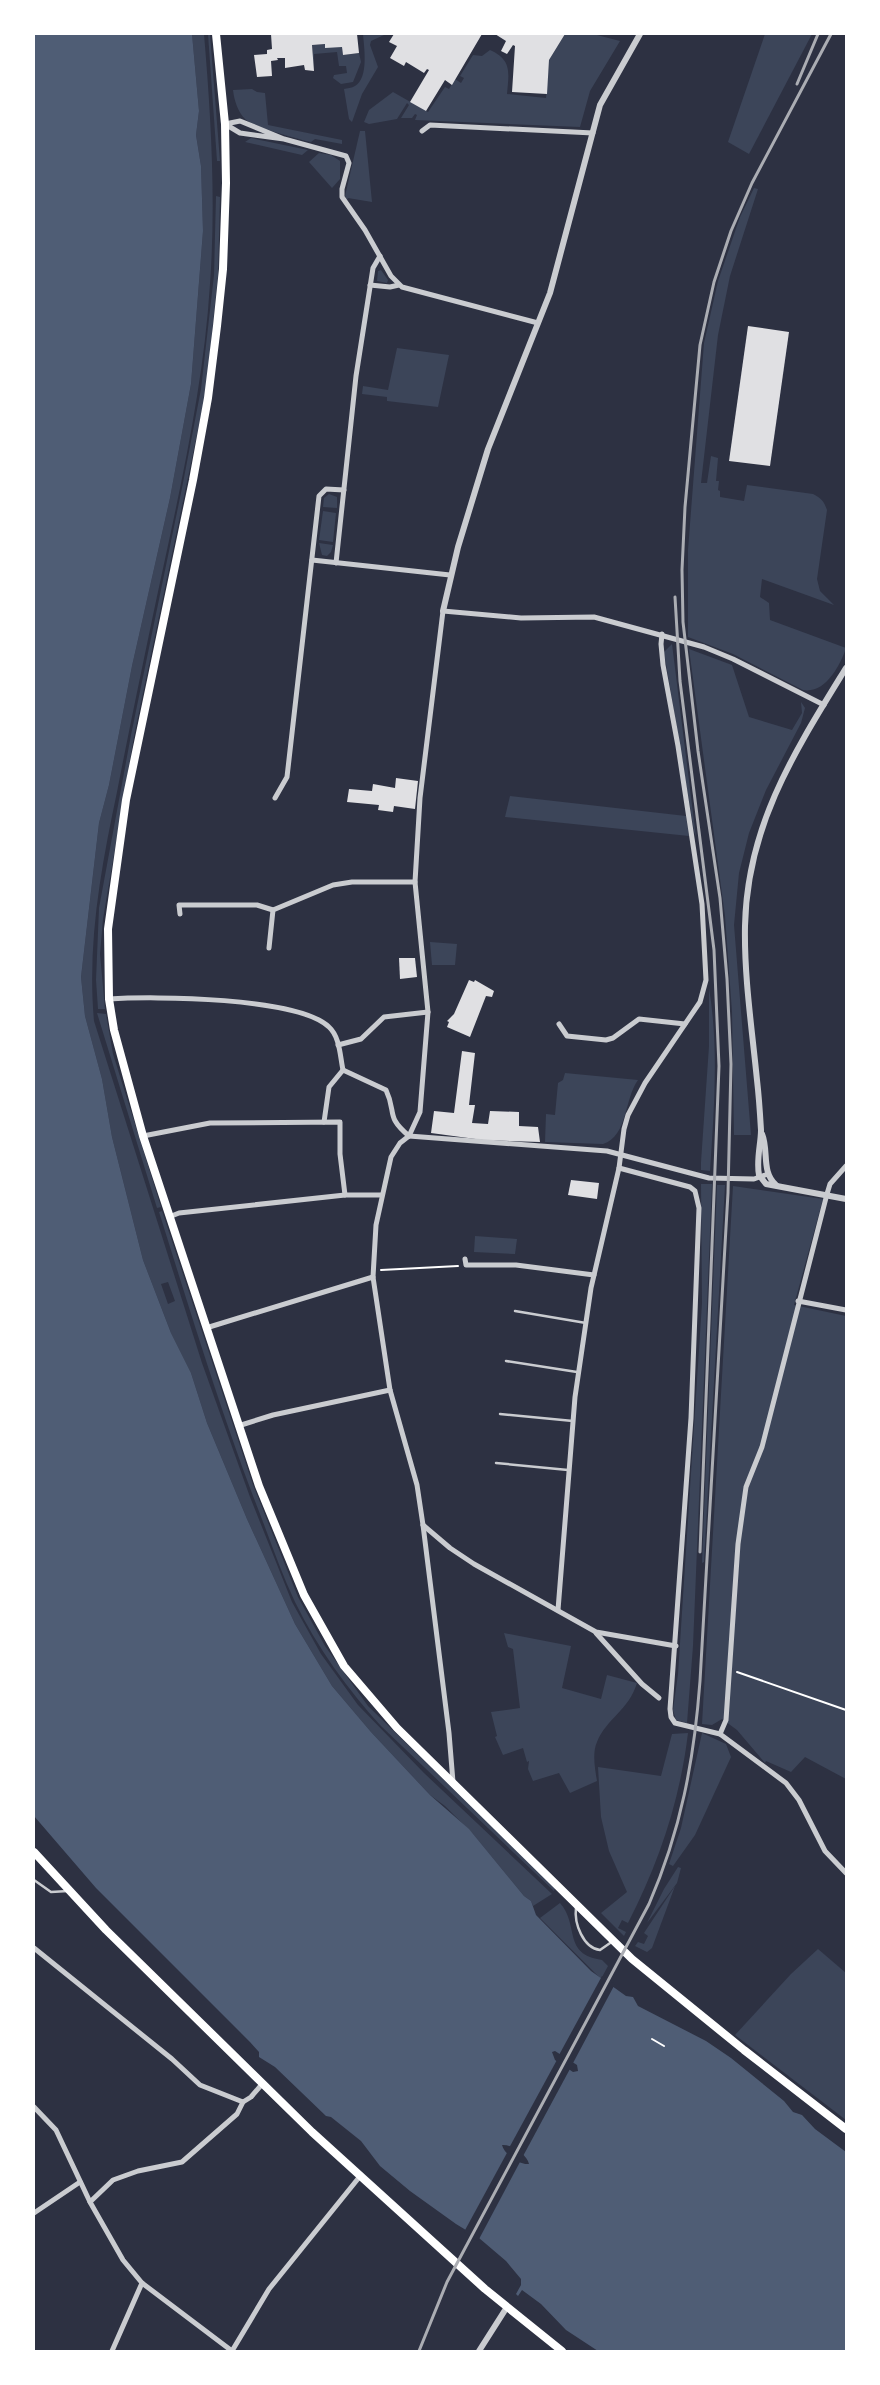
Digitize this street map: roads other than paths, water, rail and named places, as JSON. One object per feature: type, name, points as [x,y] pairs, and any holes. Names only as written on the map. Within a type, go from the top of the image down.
[{"type":"main road","points":[[216,34],[225,124],[226,183],[223,269],[208,398],[193,480],[138,734],[123,817],[108,929],[109,999],[114,1030],[144,1136],[169,1217],[259,1486],[297,1579],[331,1644],[355,1679],[386,1717],[637,1962],[744,2050],[846,2129]]},
{"type":"main road","points":[[34,1852],[68,1890],[312,2132],[362,2175],[506,2307],[562,2351]]},
{"type":"street","points":[[453,1782],[449,1733],[417,1485],[390,1390],[373,1277],[376,1225],[381,1195],[392,1154],[400,1143],[409,1136],[420,1112],[428,1012],[415,882],[420,798],[443,611],[450,575],[488,449],[550,293],[593,133],[606,92],[640,34]]},
{"type":"street","points":[[225,124],[240,121],[284,139]]},
{"type":"street","points":[[225,124],[240,132],[284,139],[338,152],[348,158],[349,163],[342,189],[342,198],[365,230],[399,285],[409,290],[538,323]]},
{"type":"street","points":[[422,131],[430,125],[593,133]]},
{"type":"street","points":[[336,563],[356,376],[374,264],[380,256]]},
{"type":"street","points":[[370,285],[390,287],[399,285]]},
{"type":"street","points":[[275,798],[287,777],[320,493],[326,489],[344,490]]},
{"type":"street","points":[[312,560],[450,575]]},
{"type":"street","points":[[443,611],[521,618],[594,617],[662,634],[732,659],[824,705]]},
{"type":"street","points":[[558,1610],[572,1421],[594,1275],[619,1168],[628,1116],[645,1083],[700,1002],[706,980],[702,904],[678,746],[663,665],[660,644],[662,634]]},
{"type":"street","points":[[846,668],[795,752],[771,800],[754,852],[748,884],[745,946],[761,1130],[758,1165],[760,1178],[766,1184],[846,1198]]},
{"type":"street","points":[[180,914],[179,905],[257,905],[273,910],[333,885],[352,882],[415,882]]},
{"type":"street","points":[[269,948],[273,910]]},
{"type":"street","points":[[109,999],[243,1002],[271,1005],[322,1021],[333,1031],[343,1070]]},
{"type":"street","points":[[338,1045],[361,1039],[384,1017],[428,1012]]},
{"type":"street","points":[[559,1024],[567,1036],[606,1040],[613,1038],[639,1019],[686,1024]]},
{"type":"street","points":[[343,1070],[386,1090],[396,1125],[409,1136],[607,1151],[701,1176],[733,1180],[760,1178],[768,1174]]},
{"type":"street","points":[[324,1122],[328,1087],[343,1070]]},
{"type":"street","points":[[144,1136],[210,1123],[340,1122],[340,1154],[345,1195]]},
{"type":"street","points":[[761,1130],[766,1145],[768,1174],[777,1186]]},
{"type":"street","points":[[720,1734],[726,1720],[738,1544],[746,1487],[762,1447],[798,1301],[830,1184],[846,1166]]},
{"type":"street","points":[[619,1168],[686,1185],[695,1191],[699,1201],[695,1357],[670,1713],[675,1723],[685,1727],[703,1729],[720,1734],[786,1783],[799,1800],[825,1852],[846,1874]]},
{"type":"street","points":[[169,1217],[179,1213],[345,1195],[381,1195]]},
{"type":"street","points":[[466,1262],[516,1265],[594,1275]]},
{"type":"street","points":[[206,1328],[373,1277]]},
{"type":"street","points":[[798,1301],[846,1310]]},
{"type":"street","points":[[238,1426],[272,1415],[390,1390]]},
{"type":"street","points":[[423,1525],[450,1548],[474,1564],[596,1632],[642,1684],[659,1698]]},
{"type":"street","points":[[596,1632],[676,1646]]},
{"type":"street","points":[[34,1948],[172,2059],[200,2085],[243,2102]]},
{"type":"street","points":[[90,2202],[113,2180],[138,2171],[182,2162],[237,2114],[243,2102],[251,2097],[263,2083]]},
{"type":"street","points":[[34,2107],[56,2130],[90,2202],[123,2260],[142,2283],[232,2351],[269,2289],[362,2175]]},
{"type":"street","points":[[34,2213],[80,2182]]},
{"type":"street","points":[[112,2351],[142,2283]]},
{"type":"street","points":[[479,2351],[506,2307]]},
{"type":"lane","points":[[515,1311],[586,1323]]},
{"type":"lane","points":[[506,1361],[579,1372]]},
{"type":"lane","points":[[500,1414],[572,1421]]},
{"type":"lane","points":[[496,1463],[568,1470]]},
{"type":"lane","points":[[34,1880],[51,1892],[68,1890]]},
{"type":"lane","points":[[579,1904],[576,1915],[586,1943],[593,1949],[600,1950],[614,1940]]},
{"type":"railway","points":[[797,84],[818,34]]},
{"type":"railway","points":[[419,2351],[447,2282],[649,1904],[670,1849],[690,1767],[700,1681],[728,1193],[731,1064],[727,979],[720,898],[698,751],[683,622],[682,570],[685,507],[700,345],[714,282],[731,231],[752,183],[831,34]]},
{"type":"railway","points":[[675,597],[680,681],[714,950],[719,1066],[700,1552]]}]
